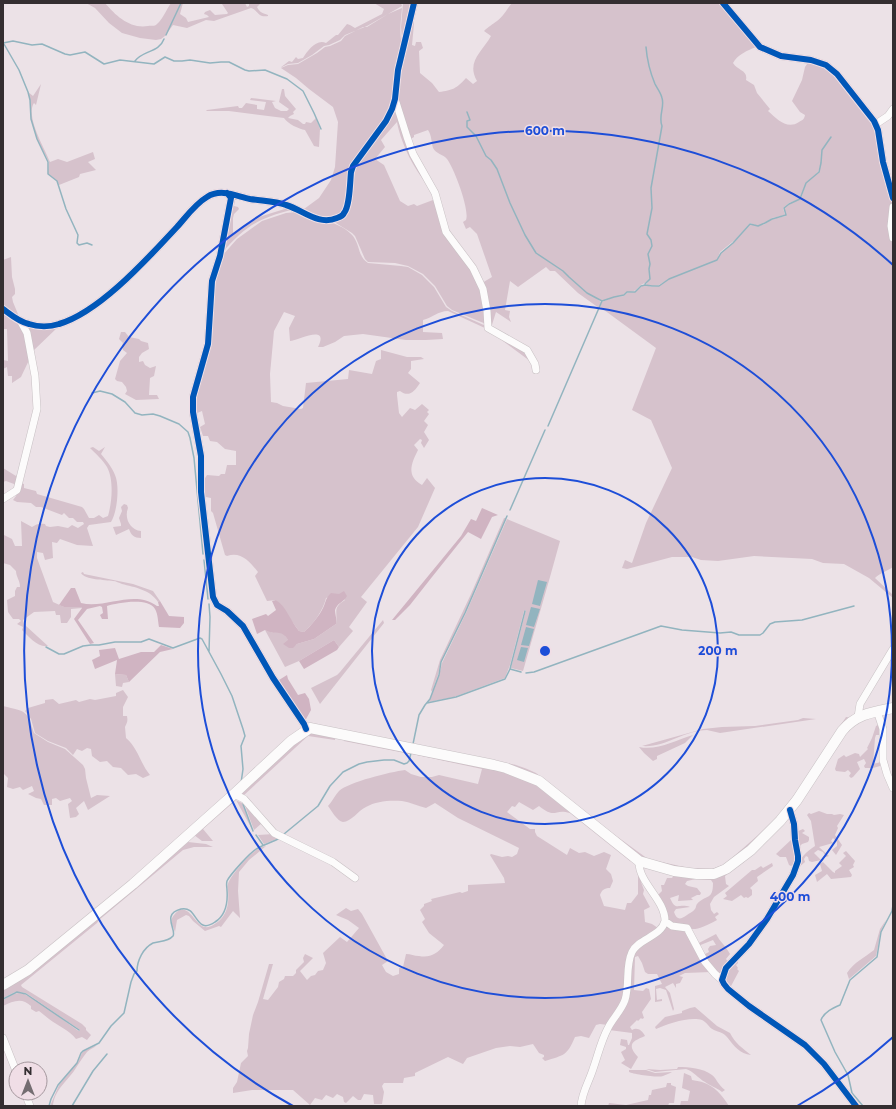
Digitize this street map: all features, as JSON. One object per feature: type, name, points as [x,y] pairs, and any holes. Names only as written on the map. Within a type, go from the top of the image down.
[{"type":"main road","points":[[3,985],[28,970],[133,884],[234,794],[291,740],[306,729],[310,728],[323,730],[494,765],[518,772],[539,781],[639,861],[664,868],[707,875],[720,873],[751,850],[790,810],[842,731],[851,721],[858,717],[877,711],[893,708]]},
{"type":"street","points":[[3,310],[21,322],[35,326],[58,324],[71,320],[93,306],[118,286],[198,204],[212,194],[227,193],[251,199],[284,204],[319,220],[334,220],[340,217],[347,207],[353,166],[386,121],[395,99],[398,70],[414,3]]},
{"type":"street","points":[[724,3],[760,47],[781,56],[811,60],[826,65],[837,74],[876,124],[883,162],[893,198]]},
{"type":"street","points":[[395,99],[413,154],[435,193],[446,232],[473,268],[483,289],[488,328],[527,350],[535,364],[536,370]]},
{"type":"street","points":[[876,124],[888,116],[893,109]]},
{"type":"street","points":[[227,193],[231,198],[220,256],[212,281],[208,344],[193,397],[193,412],[201,456],[202,504],[213,597],[217,605],[227,611],[246,630],[273,678],[306,729]]},
{"type":"street","points":[[893,207],[891,226],[893,238]]},
{"type":"street","points":[[3,499],[17,490],[37,409],[37,390],[34,370],[27,334],[21,322]]},
{"type":"street","points":[[858,717],[860,704],[893,649]]},
{"type":"street","points":[[877,711],[883,728],[883,760],[893,788]]},
{"type":"street","points":[[234,794],[244,799],[274,833],[333,862],[355,878]]},
{"type":"street","points":[[722,980],[726,968],[749,944],[793,875],[798,861],[798,856],[794,824],[790,810]]},
{"type":"street","points":[[581,1106],[583,1093],[604,1035],[625,999],[628,986],[629,962],[632,952],[638,945],[660,930],[665,921],[663,912],[640,869],[639,861]]},
{"type":"street","points":[[665,921],[672,926],[687,928],[706,962],[728,989],[745,1003],[805,1045],[824,1064],[856,1106]]},
{"type":"street","points":[[3,1038],[12,1061]]},
{"type":"shaded area","points":[[86,3],[105,3],[119,17],[135,26],[156,25],[161,20],[171,3],[183,3],[180,14],[186,18],[188,22],[209,17],[204,14],[210,10],[215,15],[227,14],[228,13],[222,3],[245,3],[247,7],[249,6],[249,3],[261,3],[257,7],[260,12],[268,16],[262,16],[251,8],[214,21],[206,20],[187,28],[173,25],[165,36],[156,40],[140,38],[122,33],[109,23],[95,8]]},
{"type":"shaded area","points":[[374,3],[401,3],[402,6],[367,26],[345,35],[340,40],[324,46],[298,63],[288,64],[280,68],[289,61],[292,62],[296,57],[298,59],[303,58],[310,49],[319,42],[326,43],[338,35],[347,24],[355,28],[382,14],[384,9]]},
{"type":"shaded area","points":[[403,3],[413,3],[402,40],[401,27]]},
{"type":"shaded area","points":[[512,3],[722,3],[755,44],[781,58],[768,55],[756,47],[740,55],[733,63],[737,68],[746,74],[746,80],[754,85],[757,93],[770,109],[768,111],[779,120],[790,125],[803,120],[805,115],[800,112],[792,101],[802,80],[805,67],[809,61],[826,66],[873,121],[892,199],[891,234],[893,247],[893,567],[875,578],[893,595],[893,598],[869,578],[844,564],[823,563],[812,559],[754,556],[718,561],[701,560],[692,557],[672,557],[627,569],[622,568],[625,560],[632,563],[646,523],[672,468],[651,420],[632,410],[656,348],[600,307],[602,302],[614,297],[602,301],[596,298],[601,302],[599,308],[578,293],[555,271],[550,271],[546,267],[518,287],[510,281],[505,310],[510,311],[509,317],[511,322],[496,312],[491,328],[482,283],[492,277],[477,234],[470,227],[466,229],[463,222],[466,220],[466,208],[457,180],[447,159],[436,152],[433,148],[428,130],[414,135],[414,137],[409,140],[398,98],[398,82],[413,11],[414,24],[412,45],[415,46],[416,42],[421,42],[423,48],[419,51],[420,73],[432,83],[439,92],[448,91],[460,85],[466,78],[473,84],[477,81],[473,68],[474,63],[476,57],[491,36],[484,31],[501,17]],"holes":[[[806,183],[801,199],[784,208],[786,216],[772,219],[765,224],[758,226],[772,218],[785,215],[783,208],[789,203],[800,199]],[[750,223],[758,226],[750,224],[736,240],[721,253],[717,260],[720,252],[736,239]],[[669,279],[659,286],[652,287],[645,285],[635,292],[627,293],[624,296],[614,297],[624,295],[627,292],[634,291],[649,280],[646,285],[652,286],[659,285]]]},
{"type":"shaded area","points":[[402,8],[400,31],[402,45],[390,110],[356,159],[348,185],[343,214],[321,220],[304,209],[319,198],[331,180],[335,167],[338,122],[333,107],[281,68],[288,65],[298,64],[325,47],[341,41],[345,36],[363,27],[367,27],[388,14]]},
{"type":"shaded area","points":[[41,84],[36,105],[34,103],[32,109],[32,116],[50,162],[58,159],[67,162],[93,152],[95,159],[88,162],[96,170],[80,174],[79,177],[59,185],[57,181],[48,174],[49,162],[37,139],[31,119],[28,92],[33,96]]},
{"type":"shaded area","points":[[282,89],[284,89],[285,96],[296,109],[293,112],[294,114],[288,118],[298,120],[305,124],[306,122],[311,123],[316,118],[320,129],[319,147],[314,146],[305,130],[294,126],[284,118],[229,111],[206,111],[238,106],[239,108],[242,108],[246,103],[257,105],[257,109],[264,110],[266,102],[250,100],[251,98],[276,101],[272,102],[275,108],[281,111],[287,111],[289,109],[279,102]]},
{"type":"shaded area","points":[[395,103],[424,180],[415,168],[407,152],[397,122],[381,140],[385,147],[375,159],[384,165],[400,201],[408,206],[414,204],[417,206],[433,200],[433,198],[457,248],[481,286],[486,324],[452,310],[447,306],[435,286],[423,274],[408,266],[395,263],[368,262],[365,259],[355,236],[331,220],[345,213],[352,172]]},
{"type":"shaded area","points":[[232,196],[238,199],[235,200],[234,206],[238,207],[239,209],[234,214],[233,218],[233,235],[259,217],[291,207],[291,210],[261,220],[245,230],[223,252]]},
{"type":"shaded area","points":[[296,212],[327,221],[348,231],[355,239],[362,258],[368,263],[408,267],[422,275],[434,287],[446,307],[486,326],[526,351],[534,364],[487,329],[448,311],[441,312],[423,320],[423,332],[442,333],[443,339],[406,340],[363,334],[344,336],[323,347],[318,347],[321,340],[320,336],[316,335],[290,341],[289,328],[295,316],[284,312],[274,331],[270,374],[271,402],[301,409],[303,408],[306,383],[348,379],[349,370],[372,374],[376,361],[381,359],[381,350],[407,357],[421,357],[424,359],[411,361],[411,369],[408,373],[420,383],[418,386],[412,393],[406,394],[400,391],[397,392],[397,395],[399,413],[402,417],[410,408],[415,410],[422,404],[429,410],[427,412],[429,414],[424,421],[428,425],[424,432],[429,440],[424,448],[421,443],[422,440],[420,439],[414,445],[418,450],[413,460],[411,469],[414,478],[422,485],[427,478],[435,488],[418,527],[361,597],[367,602],[349,627],[353,631],[339,647],[334,640],[299,661],[285,667],[265,630],[284,634],[293,647],[297,644],[314,639],[336,624],[336,610],[338,605],[345,600],[339,594],[326,598],[323,608],[315,621],[304,632],[299,631],[276,600],[267,601],[255,576],[258,572],[252,565],[241,556],[225,555],[213,513],[211,511],[211,498],[206,497],[206,510],[202,483],[207,475],[219,476],[221,474],[225,474],[227,465],[236,465],[236,451],[225,449],[217,442],[210,441],[208,436],[203,436],[200,427],[205,424],[202,411],[195,414],[194,397],[207,354],[213,282],[222,256],[237,239],[262,221],[286,213]]},
{"type":"shaded area","points":[[11,257],[12,277],[15,289],[15,294],[12,297],[20,319],[3,307],[3,260]]},
{"type":"shaded area","points":[[3,311],[23,327],[30,358],[21,377],[12,383],[12,376],[8,376],[7,367],[3,369],[3,360],[8,361],[7,329],[3,329]]},
{"type":"shaded area","points":[[27,327],[58,327],[33,351]]},
{"type":"shaded area","points":[[121,332],[125,332],[129,337],[148,343],[149,349],[142,353],[139,357],[139,362],[143,361],[145,365],[150,368],[156,366],[154,376],[150,378],[149,395],[157,395],[159,399],[136,400],[125,394],[127,391],[126,387],[122,382],[115,379],[120,361],[127,353],[123,350],[123,343],[119,339]]},
{"type":"shaded area","points":[[93,447],[99,451],[105,447],[101,454],[111,466],[117,480],[118,492],[115,512],[111,522],[89,525],[87,528],[93,546],[77,545],[60,539],[57,543],[52,542],[53,558],[45,560],[43,553],[37,552],[37,558],[53,602],[64,607],[82,607],[71,609],[71,617],[67,623],[61,623],[60,615],[56,615],[55,611],[34,612],[23,620],[24,625],[48,646],[44,646],[30,638],[22,630],[23,627],[17,624],[21,621],[19,619],[13,619],[8,612],[7,600],[15,596],[17,587],[20,587],[16,571],[10,565],[3,563],[4,535],[12,539],[15,546],[22,546],[21,521],[32,527],[37,524],[45,524],[46,526],[50,527],[58,526],[68,528],[72,525],[78,528],[84,524],[83,522],[77,522],[73,518],[69,518],[64,513],[62,515],[41,507],[36,507],[31,503],[17,502],[13,500],[16,496],[20,483],[24,484],[24,488],[36,491],[37,494],[82,507],[89,518],[94,518],[99,515],[103,518],[108,516],[111,504],[111,478],[105,464],[90,448]]},
{"type":"shaded area","points":[[3,468],[16,476],[20,474],[16,489],[14,484],[6,481],[3,482]]},
{"type":"shaded area","points":[[124,504],[127,505],[128,508],[127,519],[129,523],[137,530],[141,531],[141,538],[133,536],[129,529],[116,535],[113,527],[121,526],[119,518],[122,511],[121,507]]},
{"type":"shaded area","points":[[482,508],[498,515],[492,517],[481,539],[468,532],[410,605],[395,620],[392,620],[461,536],[471,519],[476,521]]},
{"type":"shaded area","points":[[504,518],[506,518],[465,613],[441,662],[432,692],[431,690],[440,660]]},
{"type":"shaded area","points":[[507,519],[560,541],[523,671],[511,668],[526,610],[524,611],[510,665],[505,678],[454,697],[429,702],[439,676],[442,663],[466,613]]},
{"type":"shaded area","points":[[83,572],[84,574],[133,584],[153,591],[160,601],[158,602],[147,592],[132,586],[115,581],[87,577],[81,573]]},
{"type":"shaded area","points":[[71,588],[75,588],[81,603],[100,604],[129,599],[139,599],[159,606],[158,602],[160,601],[169,616],[184,617],[184,623],[180,628],[159,627],[155,609],[151,605],[139,602],[125,602],[107,606],[108,619],[102,619],[100,615],[103,613],[102,607],[100,606],[87,609],[78,620],[94,643],[90,644],[74,619],[82,607],[64,607],[59,605]]},
{"type":"shaded area","points":[[344,591],[347,596],[335,610],[336,624],[314,639],[297,644],[293,648],[289,648],[283,644],[288,640],[283,634],[265,630],[257,634],[252,619],[266,614],[268,616],[276,610],[272,601],[276,600],[280,603],[299,631],[304,632],[320,614],[331,593],[339,594]]},
{"type":"shaded area","points":[[383,620],[384,623],[320,704],[311,688],[337,675]]},
{"type":"shaded area","points":[[334,640],[339,647],[337,650],[304,669],[299,661]]},
{"type":"shaded area","points":[[161,645],[173,649],[160,652],[129,682],[126,675],[115,674],[117,660],[95,669],[92,660],[100,656],[99,650],[115,648],[119,659],[141,652],[154,652]]},
{"type":"shaded area","points":[[115,674],[126,675],[129,682],[123,683],[122,687],[116,686]]},
{"type":"shaded area","points":[[287,675],[298,695],[305,693],[309,699],[311,710],[305,721],[279,680]]},
{"type":"shaded area","points":[[123,690],[128,697],[123,707],[123,716],[127,716],[125,727],[126,738],[133,746],[150,775],[143,778],[136,774],[128,775],[121,768],[113,767],[107,761],[100,762],[92,756],[91,749],[87,748],[82,751],[77,749],[73,755],[66,748],[48,741],[35,733],[31,719],[25,711],[28,708],[45,703],[45,700],[53,699],[59,704],[76,700],[79,702],[90,699],[95,700],[116,696],[116,693]]},
{"type":"shaded area","points":[[3,706],[25,713],[30,720],[34,733],[48,742],[65,749],[83,765],[91,798],[97,795],[110,796],[88,810],[84,801],[76,808],[79,814],[76,817],[70,818],[68,804],[72,801],[70,798],[60,801],[56,798],[52,799],[52,805],[44,805],[41,799],[28,794],[34,791],[32,786],[23,790],[20,787],[13,789],[7,787],[8,778],[3,773]]},
{"type":"shaded area","points":[[846,717],[853,718],[789,806],[750,845],[727,862],[777,817],[798,790]]},
{"type":"shaded area","points":[[803,718],[816,719],[720,733],[707,730],[699,731],[667,742],[650,746],[642,746],[703,729],[755,726]]},
{"type":"shaded area","points":[[880,724],[882,736],[881,751],[879,749],[880,735],[876,735],[873,764],[881,762],[880,766],[865,768],[864,766],[866,763],[864,759],[857,762],[860,769],[851,778],[849,776],[851,773],[848,770],[845,772],[836,771],[835,769],[838,759],[844,755],[846,757],[855,753],[859,754],[860,757],[868,749],[867,748],[876,726]]},
{"type":"shaded area","points":[[309,733],[335,736],[335,740],[308,736],[243,796],[241,790],[301,735]]},
{"type":"shaded area","points":[[693,735],[685,743],[657,756],[657,759],[653,761],[639,747],[653,748]]},
{"type":"shaded area","points":[[345,739],[426,754],[486,767],[507,772],[528,780],[538,785],[636,863],[630,861],[570,813],[552,813],[539,806],[533,810],[519,802],[515,807],[512,806],[507,812],[530,829],[535,829],[537,836],[567,855],[570,848],[579,853],[585,852],[594,856],[604,852],[611,855],[606,869],[611,874],[613,881],[610,888],[606,888],[600,895],[604,906],[625,910],[627,903],[631,903],[638,894],[638,877],[640,874],[644,890],[643,894],[650,907],[644,910],[645,922],[658,928],[631,948],[627,958],[626,991],[624,998],[608,1025],[596,1025],[589,1038],[581,1036],[575,1037],[570,1048],[564,1054],[545,1061],[542,1058],[544,1055],[539,1053],[533,1044],[520,1047],[510,1046],[496,1048],[467,1058],[463,1064],[448,1057],[415,1073],[415,1076],[404,1078],[403,1083],[384,1083],[382,1086],[384,1092],[382,1104],[374,1104],[373,1095],[364,1094],[361,1100],[358,1100],[353,1096],[346,1103],[344,1102],[343,1097],[337,1094],[333,1098],[326,1095],[322,1100],[315,1098],[310,1105],[293,1090],[252,1090],[233,1093],[233,1088],[237,1082],[241,1063],[248,1056],[247,1051],[249,1034],[253,1015],[269,964],[273,964],[263,999],[268,1000],[278,987],[279,982],[284,979],[285,976],[293,976],[296,973],[296,970],[304,962],[303,958],[305,954],[313,958],[300,971],[307,980],[318,971],[323,970],[326,963],[323,953],[340,937],[347,942],[359,928],[348,920],[336,915],[346,908],[351,911],[358,909],[362,914],[388,961],[382,965],[386,972],[393,976],[399,974],[399,968],[403,967],[406,954],[430,956],[439,951],[444,945],[429,933],[422,922],[425,919],[420,910],[424,904],[432,901],[431,899],[468,891],[468,885],[505,883],[504,878],[490,855],[512,857],[517,854],[519,848],[458,818],[435,803],[426,808],[402,801],[379,802],[363,809],[349,820],[343,822],[336,818],[328,806],[339,791],[351,784],[380,775],[405,770],[411,774],[421,777],[432,777],[439,775],[478,784],[482,769],[412,754],[412,752],[410,754],[344,741]]},
{"type":"shaded area","points":[[500,763],[514,764],[536,773],[608,830],[648,859],[689,868],[712,869],[724,864],[714,872],[675,868],[643,859],[551,787]]},
{"type":"shaded area","points":[[233,799],[236,800],[203,829],[213,841],[202,841],[194,835]]},
{"type":"shaded area","points":[[236,800],[242,803],[253,831]]},
{"type":"shaded area","points":[[244,803],[262,823],[254,830]]},
{"type":"shaded area","points":[[819,811],[827,814],[844,815],[837,826],[838,828],[835,835],[842,845],[836,855],[832,850],[837,846],[837,842],[833,838],[831,841],[833,843],[819,847],[829,856],[826,857],[823,852],[818,850],[814,853],[821,860],[812,862],[809,861],[808,857],[806,856],[804,859],[805,862],[798,868],[804,855],[815,846],[811,821],[807,815],[809,813],[811,814]]},
{"type":"shaded area","points":[[790,817],[744,862],[725,876],[726,884],[729,886],[714,897],[710,904],[711,910],[714,914],[717,912],[719,914],[715,917],[717,920],[704,927],[689,929],[670,923],[655,894],[659,894],[662,891],[661,885],[664,885],[667,878],[672,878],[674,875],[645,868],[642,869],[644,867],[707,878]],"holes":[[[696,879],[711,880],[713,883],[713,889],[710,895],[700,901],[692,912],[682,918],[676,917],[674,912],[676,909],[690,907],[676,906],[670,898],[679,895],[678,901],[693,900],[691,898],[700,895],[701,893],[697,888],[685,884],[687,881]]]},
{"type":"shaded area","points":[[803,829],[805,831],[802,833],[809,837],[809,840],[798,848],[796,832]]},
{"type":"shaded area","points":[[274,834],[279,838],[264,844],[258,835]]},
{"type":"shaded area","points":[[793,838],[795,864],[791,866],[789,865],[786,857],[780,857],[776,854]]},
{"type":"shaded area","points":[[188,842],[206,844],[213,847],[194,847],[183,850],[21,985],[82,1024],[91,1035],[87,1040],[82,1037],[76,1039],[39,1011],[36,1012],[31,1009],[31,1006],[28,1003],[14,1001],[3,1006],[3,1000],[18,993],[24,994],[79,1031],[80,1030],[26,993],[15,992],[3,998],[3,988],[93,920]]},
{"type":"shaded area","points":[[266,846],[249,860],[239,872],[238,891],[240,918],[233,911],[221,927],[219,926],[205,931],[186,915],[177,920],[175,932],[172,919],[174,915],[183,910],[191,914],[201,926],[211,926],[219,921],[227,907],[228,885],[232,876],[254,851]]},
{"type":"shaded area","points":[[846,851],[855,861],[853,865],[854,867],[849,870],[852,875],[851,877],[831,879],[827,874],[817,882],[815,875],[822,871],[820,864],[823,862],[835,873],[835,871],[842,866],[839,863],[846,856],[843,853]]},
{"type":"shaded area","points":[[772,863],[773,866],[757,877],[758,881],[750,888],[752,890],[752,895],[748,898],[744,898],[741,895],[732,901],[723,899],[727,896],[725,893],[752,870],[755,870],[761,866],[763,868]]},
{"type":"shaded area","points":[[886,920],[881,931],[876,956],[849,979],[847,973],[850,969],[874,950],[880,929]]},
{"type":"shaded area","points":[[666,924],[686,929],[711,972],[685,973],[679,976],[683,977],[680,983],[676,984],[676,988],[673,983],[665,987],[670,993],[674,1009],[673,1011],[666,990],[660,988],[656,989],[657,1000],[662,999],[662,1001],[655,1002],[655,986],[662,984],[657,974],[648,974],[645,972],[638,956],[635,957],[634,990],[643,991],[646,988],[649,989],[651,999],[642,1012],[644,1018],[641,1018],[638,1021],[637,1020],[630,1027],[632,1030],[639,1030],[645,1036],[634,1041],[632,1044],[632,1049],[638,1057],[631,1069],[621,1063],[625,1060],[621,1052],[626,1049],[626,1047],[620,1045],[621,1039],[627,1040],[629,1045],[632,1038],[632,1033],[609,1030],[617,1018],[634,952]]},
{"type":"shaded area","points":[[716,934],[730,954],[726,959],[729,963],[720,975],[703,955],[709,952],[708,949],[710,946],[716,945],[713,940],[698,946],[697,944]]},
{"type":"shaded area","points":[[738,960],[736,965],[739,971],[730,988],[725,982],[725,973]]},
{"type":"shaded area","points":[[695,1007],[717,1026],[730,1033],[736,1043],[751,1055],[740,1051],[724,1034],[712,1029],[702,1020],[685,1020],[656,1029],[655,1027],[665,1017],[682,1013],[682,1011]]},
{"type":"shaded area","points":[[97,1045],[85,1054],[58,1091],[53,1106],[50,1106],[59,1085],[78,1062],[82,1053]]},
{"type":"shaded area","points":[[678,1067],[696,1068],[704,1071],[714,1077],[725,1090],[722,1092],[686,1069],[655,1072],[646,1069],[677,1069]]},
{"type":"shaded area","points":[[629,1070],[646,1070],[655,1073],[672,1072],[663,1076],[646,1076],[631,1073]]},
{"type":"shaded area","points":[[684,1073],[691,1076],[692,1080],[707,1084],[714,1088],[729,1106],[680,1106],[681,1101],[688,1101],[690,1091],[682,1088]]},
{"type":"shaded area","points":[[667,1083],[671,1083],[671,1085],[676,1087],[674,1103],[669,1103],[668,1106],[608,1106],[609,1103],[626,1105],[648,1100],[652,1090],[666,1087]]},
{"type":"water","points":[[538,580],[547,582],[540,606],[532,604]]},
{"type":"water","points":[[531,607],[540,609],[534,627],[526,625]]},
{"type":"water","points":[[526,627],[534,629],[529,646],[521,645]]},
{"type":"water","points":[[521,647],[528,648],[524,662],[517,660]]},
{"type":"waterway","points":[[166,35],[181,3]]},
{"type":"waterway","points":[[135,61],[138,57],[162,44],[164,39]]},
{"type":"waterway","points":[[3,43],[13,41],[32,45],[42,44],[70,55],[85,52],[104,64],[120,60],[154,64],[165,57],[174,61],[190,60],[210,63],[229,62],[249,71],[265,70],[287,79],[303,91],[321,129]]},
{"type":"waterway","points":[[4,44],[19,70],[28,92],[31,119],[37,139],[48,162],[48,174],[57,181],[66,209],[78,235],[77,243],[79,245],[87,243],[92,245]]},
{"type":"waterway","points":[[645,284],[650,279],[648,254],[652,246],[651,240],[647,234],[652,208],[651,188],[662,126],[661,119],[663,105],[660,92],[655,84],[650,70],[646,47]]},
{"type":"waterway","points":[[467,112],[470,120],[467,121],[467,127],[476,136],[486,156],[491,160],[497,169],[510,203],[525,235],[536,253],[563,271],[587,293],[602,301],[624,295],[627,292],[635,292],[641,286],[659,286],[669,279],[717,260],[721,253],[733,243],[750,224],[758,226],[772,219],[786,215],[784,208],[800,199],[806,183],[819,172],[822,150],[831,137]]},
{"type":"waterway","points":[[548,426],[602,301]]},
{"type":"waterway","points":[[92,393],[100,391],[112,394],[125,402],[135,413],[160,416],[179,424],[188,432],[194,458],[203,554]]},
{"type":"waterway","points":[[510,510],[545,430]]},
{"type":"waterway","points":[[413,744],[419,715],[430,699],[439,675],[441,662],[465,613],[507,516]]},
{"type":"waterway","points":[[204,560],[208,599]]},
{"type":"waterway","points":[[209,604],[209,652]]},
{"type":"waterway","points":[[526,673],[534,672],[661,626],[682,630],[720,633],[731,632],[739,635],[760,635],[770,624],[775,622],[802,620],[854,606]]},
{"type":"waterway","points":[[427,703],[456,697],[505,679],[510,669],[525,611]]},
{"type":"waterway","points":[[46,647],[59,654],[64,654],[83,646],[115,642],[141,642],[149,639],[173,648],[200,638],[202,639],[232,696],[245,736],[241,746],[243,769],[241,783]]},
{"type":"waterway","points":[[510,669],[521,672]]},
{"type":"waterway","points":[[284,834],[318,806],[330,786],[343,772],[359,764],[367,762],[394,760],[404,764],[409,761],[411,753]]},
{"type":"waterway","points":[[243,804],[253,831]]},
{"type":"waterway","points":[[256,835],[263,845]]},
{"type":"waterway","points":[[49,1106],[58,1085],[77,1063],[81,1053],[99,1043],[111,1026],[124,1013],[131,982],[137,971],[139,959],[144,951],[149,945],[166,940],[173,936],[174,933],[171,922],[172,914],[175,911],[187,909],[191,911],[200,923],[204,925],[215,922],[222,916],[226,908],[227,881],[232,874],[255,850],[280,838]]},
{"type":"waterway","points":[[863,1106],[852,1093],[848,1075],[835,1052],[821,1020],[826,1013],[840,1005],[850,980],[877,957],[881,932],[892,911],[893,905]]},
{"type":"waterway","points":[[3,999],[17,992],[26,994],[79,1030]]},
{"type":"waterway","points":[[72,1106],[93,1071],[107,1054]]},
{"type":"cycle path","points":[[3,309],[22,322],[36,326],[55,325],[75,318],[91,308],[122,283],[152,254],[195,207],[212,194],[223,193],[282,204],[317,219],[330,220],[342,216],[346,210],[353,166],[386,121],[392,109],[395,99],[398,70],[414,3]]},
{"type":"cycle path","points":[[723,3],[760,47],[781,56],[811,60],[826,65],[837,74],[874,121],[878,130],[883,162],[893,198]]},
{"type":"cycle path","points":[[227,193],[231,198],[220,256],[212,281],[208,344],[193,397],[193,412],[201,456],[201,492],[213,597],[217,605],[227,611],[243,626],[273,678],[306,729]]},
{"type":"cycle path","points":[[790,810],[794,824],[798,856],[798,861],[793,875],[767,919],[749,944],[726,968],[722,980],[728,989],[749,1006],[805,1045],[824,1064],[856,1106]]}]
